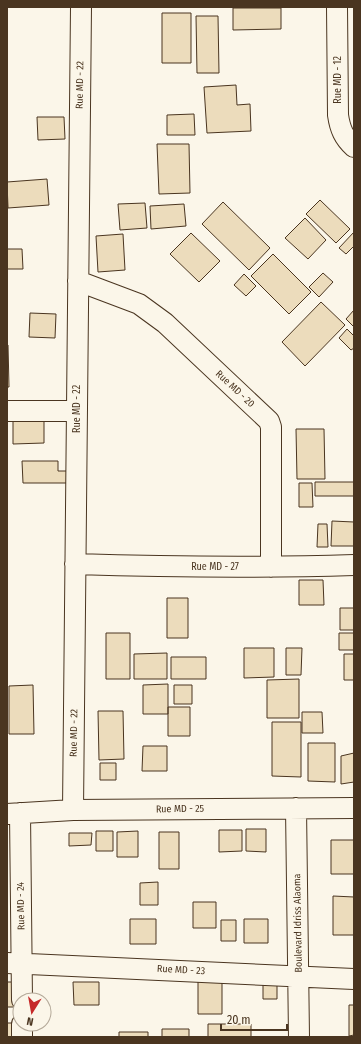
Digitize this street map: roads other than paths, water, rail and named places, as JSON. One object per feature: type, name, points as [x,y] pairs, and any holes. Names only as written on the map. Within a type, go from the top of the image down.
[{"type":"street","name":"Rue MD - 22","points":[[73,810],[81,7]]},
{"type":"street","name":"Rue MD - 12","points":[[337,7],[339,125],[343,134],[354,147]]},
{"type":"street","name":"Rue MD - 20","points":[[78,281],[139,304],[156,315],[269,421],[271,427],[271,567]]},
{"type":"street","points":[[7,411],[77,411]]},
{"type":"street","name":"Rue MD - 27","points":[[75,564],[170,568],[354,565]]},
{"type":"street","name":"Boulevard Idriss Alaoma","points":[[296,808],[299,1037]]},
{"type":"street","name":"Rue MD - 25","points":[[13,814],[73,810],[354,808]]},
{"type":"street","name":"Rue MD - 24","points":[[13,814],[14,963],[20,992]]},
{"type":"street","name":"Rue MD - 23","points":[[14,963],[354,979]]}]
